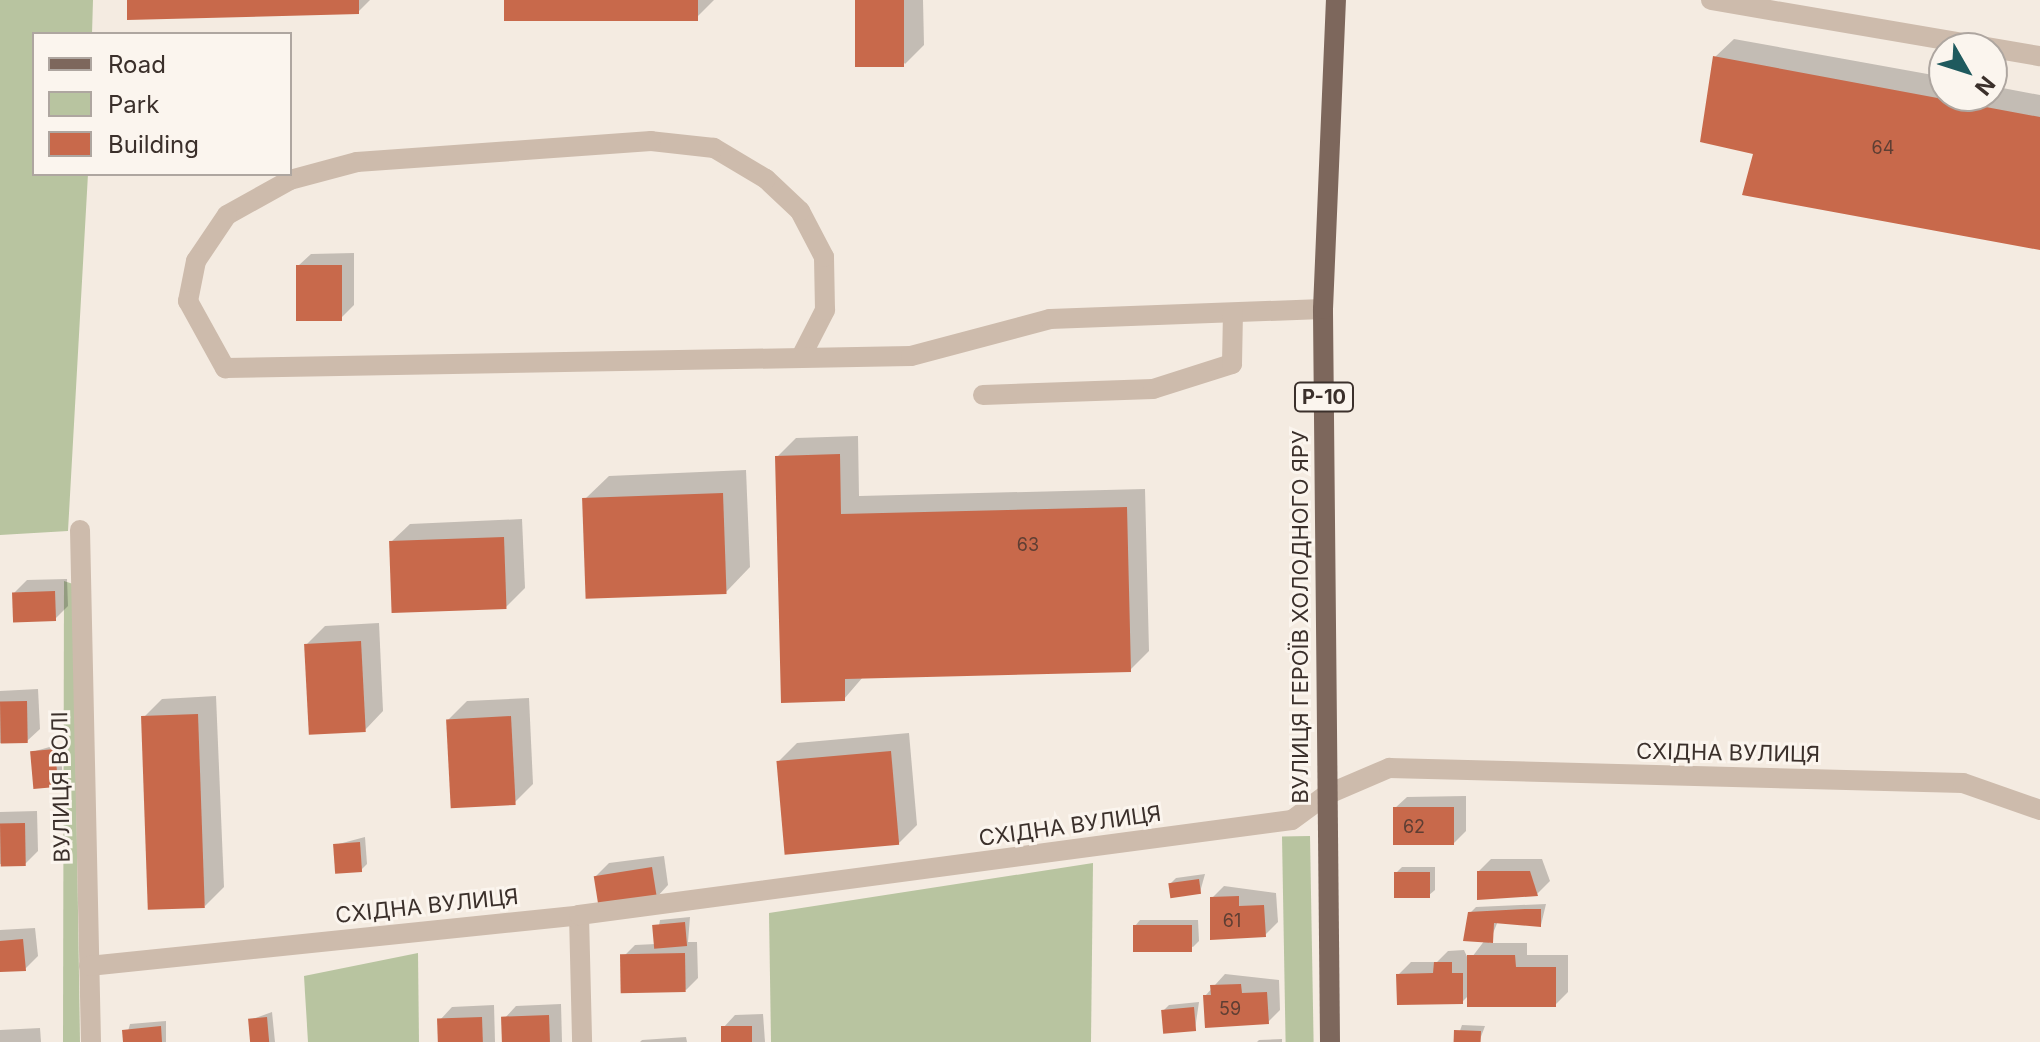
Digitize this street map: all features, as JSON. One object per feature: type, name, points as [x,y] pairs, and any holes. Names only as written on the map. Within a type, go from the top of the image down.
[{"type":"main road","name":"ВУЛИЦЯ ГЕРОЇВ ХОЛОДНОГО ЯРУ","points":[[1330,1042],[1323,309],[1336,0]]},
{"type":"street","points":[[1711,0],[2040,56]]},
{"type":"street","points":[[802,355],[825,310],[824,270],[800,211],[766,179],[714,148],[651,141],[357,162],[290,180],[227,215],[196,261],[188,301],[225,368],[802,355],[911,356],[1050,319],[1323,309]]},
{"type":"street","points":[[983,395],[1153,389],[1232,364],[1233,313]]},
{"type":"street","name":"ВУЛИЦЯ ВОЛІ","points":[[80,530],[91,1042]]},
{"type":"street","name":"СХІДНА ВУЛИЦЯ","points":[[89,966],[579,915],[1292,820],[1326,795],[1389,768],[1963,783],[2038,805]]},
{"type":"street","points":[[579,915],[582,1042]]},
{"type":"green space","points":[[0,0],[93,0],[92,32],[32,32],[32,176],[88,176],[68,531],[0,535]]},
{"type":"green space","points":[[64,581],[73,584],[80,1042],[63,1042]]},
{"type":"green space","points":[[1282,836],[1310,836],[1314,1042],[1286,1042]]},
{"type":"green space","points":[[1093,863],[1091,1042],[771,1042],[769,913]]},
{"type":"green space","points":[[418,953],[419,1042],[308,1042],[304,976]]},
{"type":"building","points":[[127,0],[359,0],[359,14],[127,20]]},
{"type":"building","points":[[504,0],[698,0],[698,21],[504,21]]},
{"type":"building","points":[[855,0],[904,0],[904,67],[855,67]]},
{"type":"building","points":[[1713,56],[1928,96],[1928,112],[2008,111],[2040,117],[2040,250],[1742,195],[1753,154],[1700,142]]},
{"type":"building","points":[[296,265],[342,265],[342,321],[296,321]]},
{"type":"building","points":[[840,454],[841,514],[1127,507],[1131,672],[845,679],[845,701],[781,703],[775,456]]},
{"type":"building","points":[[723,493],[727,594],[586,599],[582,498]]},
{"type":"building","points":[[504,537],[507,609],[392,613],[389,541]]},
{"type":"building","points":[[55,591],[56,621],[13,622],[12,593]]},
{"type":"building","points":[[361,641],[366,732],[309,735],[304,644]]},
{"type":"building","points":[[0,701],[27,701],[28,743],[1,743]]},
{"type":"building","points":[[198,714],[205,908],[148,910],[141,716]]},
{"type":"building","points":[[511,716],[516,805],[451,808],[446,719]]},
{"type":"building","points":[[55,749],[58,787],[33,789],[30,751]]},
{"type":"building","points":[[891,751],[899,845],[785,855],[776,761]]},
{"type":"building","points":[[1393,807],[1454,807],[1454,845],[1393,845]]},
{"type":"building","points":[[0,823],[25,823],[26,866],[1,866]]},
{"type":"building","points":[[360,842],[362,872],[335,874],[333,844]]},
{"type":"building","points":[[652,867],[657,900],[599,909],[594,876]]},
{"type":"building","points":[[1477,871],[1530,871],[1538,896],[1477,900]]},
{"type":"building","points":[[1394,872],[1430,872],[1430,898],[1394,898]]},
{"type":"building","points":[[1199,879],[1201,894],[1170,898],[1168,883]]},
{"type":"building","points":[[1239,896],[1239,906],[1264,905],[1266,937],[1210,940],[1210,897]]},
{"type":"building","points":[[1541,909],[1541,927],[1494,923],[1493,943],[1463,941],[1468,912]]},
{"type":"building","points":[[685,922],[687,946],[654,949],[652,925]]},
{"type":"building","points":[[1133,925],[1192,925],[1192,952],[1133,952]]},
{"type":"building","points":[[23,939],[26,971],[0,972],[0,941]]},
{"type":"building","points":[[685,953],[686,992],[621,993],[620,954]]},
{"type":"building","points":[[1467,955],[1515,955],[1516,967],[1556,967],[1556,1007],[1467,1007]]},
{"type":"building","points":[[1434,962],[1452,962],[1452,973],[1463,973],[1463,1004],[1397,1005],[1396,974],[1433,973]]},
{"type":"building","points":[[1241,984],[1242,993],[1267,992],[1269,1024],[1205,1028],[1203,995],[1211,995],[1210,985]]},
{"type":"building","points":[[1194,1007],[1196,1031],[1163,1034],[1161,1010]]},
{"type":"building","points":[[549,1015],[550,1042],[502,1042],[501,1017]]},
{"type":"building","points":[[267,1017],[269,1042],[250,1042],[248,1019]]},
{"type":"building","points":[[482,1017],[483,1042],[438,1042],[437,1019]]},
{"type":"building","points":[[161,1026],[162,1042],[123,1042],[122,1030]]},
{"type":"building","points":[[721,1026],[752,1026],[752,1042],[721,1042]]},
{"type":"building","points":[[1454,1030],[1481,1031],[1481,1042],[1454,1042]]}]
